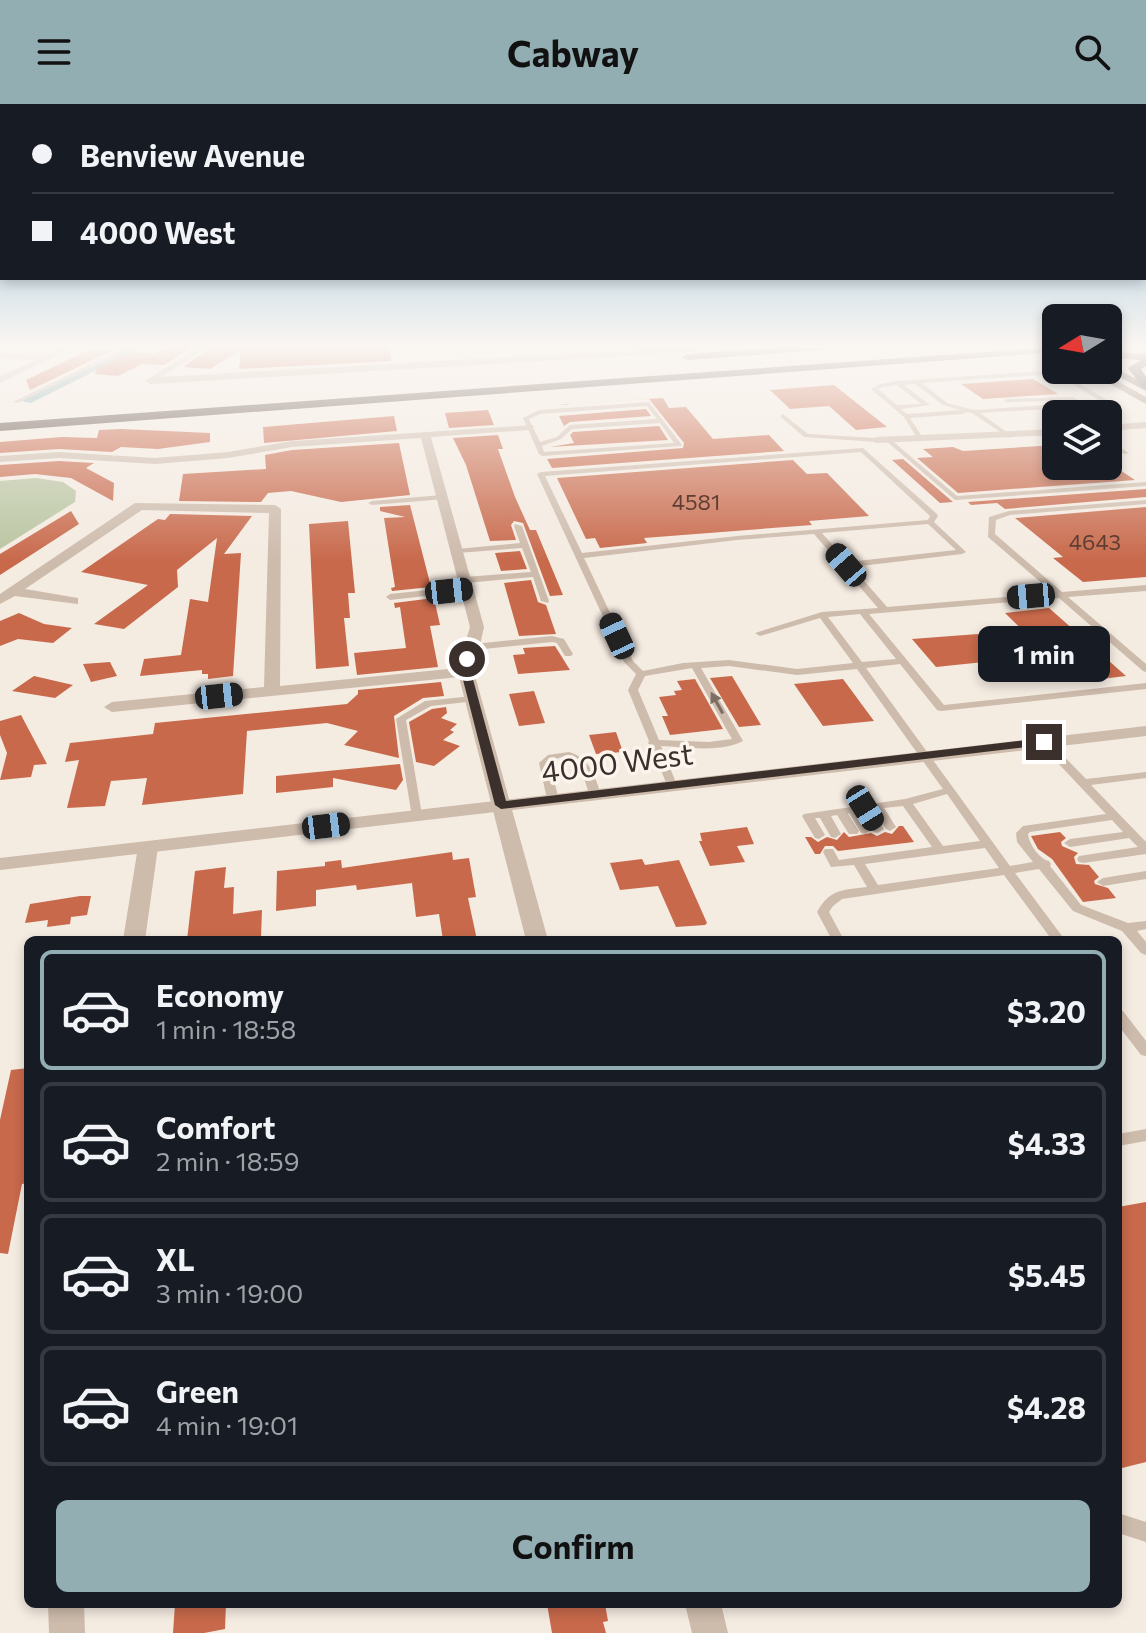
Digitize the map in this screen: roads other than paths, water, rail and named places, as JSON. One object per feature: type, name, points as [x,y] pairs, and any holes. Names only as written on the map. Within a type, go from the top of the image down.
[{"type":"highway","points":[[0,427],[115,418]]},
{"type":"street","points":[[1122,427],[1146,425]]},
{"type":"street","points":[[0,459],[59,455],[142,461],[228,455],[292,444],[529,427]]},
{"type":"street","points":[[881,439],[1042,433]]},
{"type":"street","points":[[425,434],[477,627],[466,672],[536,936]]},
{"type":"street","points":[[0,600],[139,506],[275,509],[272,691]]},
{"type":"street","points":[[15,592],[73,601]]},
{"type":"street","points":[[112,707],[466,672]]},
{"type":"street","name":"4000 West","points":[[0,864],[1146,731]]},
{"type":"street","points":[[135,936],[148,847]]},
{"type":"street","points":[[66,1608],[67,1633]]},
{"type":"street","points":[[704,1608],[710,1633]]},
{"type":"lane","points":[[527,418],[542,454],[679,445],[660,418]]},
{"type":"lane","points":[[786,418],[806,436],[881,439],[955,498],[1146,484]]},
{"type":"lane","points":[[907,418],[920,438]]},
{"type":"lane","points":[[983,418],[1009,436]]},
{"type":"lane","points":[[538,445],[559,438],[570,427],[662,421]]},
{"type":"lane","points":[[641,674],[629,662],[541,474],[863,450],[934,516],[930,522]]},
{"type":"lane","points":[[1122,451],[1126,453]]},
{"type":"lane","points":[[372,503],[442,497]]},
{"type":"lane","points":[[1146,502],[1009,513],[992,519],[991,535],[1146,669]]},
{"type":"lane","points":[[580,556],[930,522],[962,552],[846,565]]},
{"type":"lane","points":[[518,526],[545,601]]},
{"type":"lane","points":[[816,531],[884,609]]},
{"type":"lane","points":[[457,551],[525,545]]},
{"type":"lane","points":[[390,597],[536,574]]},
{"type":"lane","points":[[760,633],[822,615],[1146,588]]},
{"type":"lane","points":[[862,611],[941,708],[1146,686]]},
{"type":"lane","points":[[822,615],[1056,936]]},
{"type":"lane","points":[[474,647],[552,639],[561,641],[568,654]]},
{"type":"lane","points":[[641,674],[729,663],[797,672],[902,661]]},
{"type":"lane","points":[[653,743],[709,745],[738,741],[695,665]]},
{"type":"lane","points":[[641,674],[633,690],[672,785]]},
{"type":"lane","points":[[416,815],[401,719],[429,703],[473,699]]},
{"type":"lane","points":[[1044,742],[1146,850]]},
{"type":"lane","points":[[553,799],[544,763],[558,755],[575,755],[580,759],[595,794]]},
{"type":"lane","points":[[1084,783],[1146,775]]},
{"type":"lane","points":[[819,835],[808,816],[906,802],[950,790]]},
{"type":"lane","points":[[906,802],[940,850]]},
{"type":"lane","points":[[859,809],[872,829],[859,809]]},
{"type":"lane","points":[[824,814],[835,834]]},
{"type":"lane","points":[[1114,816],[1027,829],[1022,833],[1077,908],[1127,928],[1146,950]]},
{"type":"lane","points":[[1070,843],[1131,834]]},
{"type":"lane","points":[[829,852],[835,864],[876,853],[987,844]]},
{"type":"lane","points":[[1083,859],[1146,850]]},
{"type":"lane","points":[[874,889],[876,853]]},
{"type":"lane","points":[[836,936],[823,912],[838,895],[1046,864]]},
{"type":"lane","points":[[1103,882],[1146,875]]},
{"type":"lane","points":[[1127,928],[1146,925]]},
{"type":"lane","points":[[1122,1020],[1146,1051]]},
{"type":"lane","points":[[1122,1139],[1146,1135]]},
{"type":"lane","points":[[1122,1524],[1146,1532]]}]
